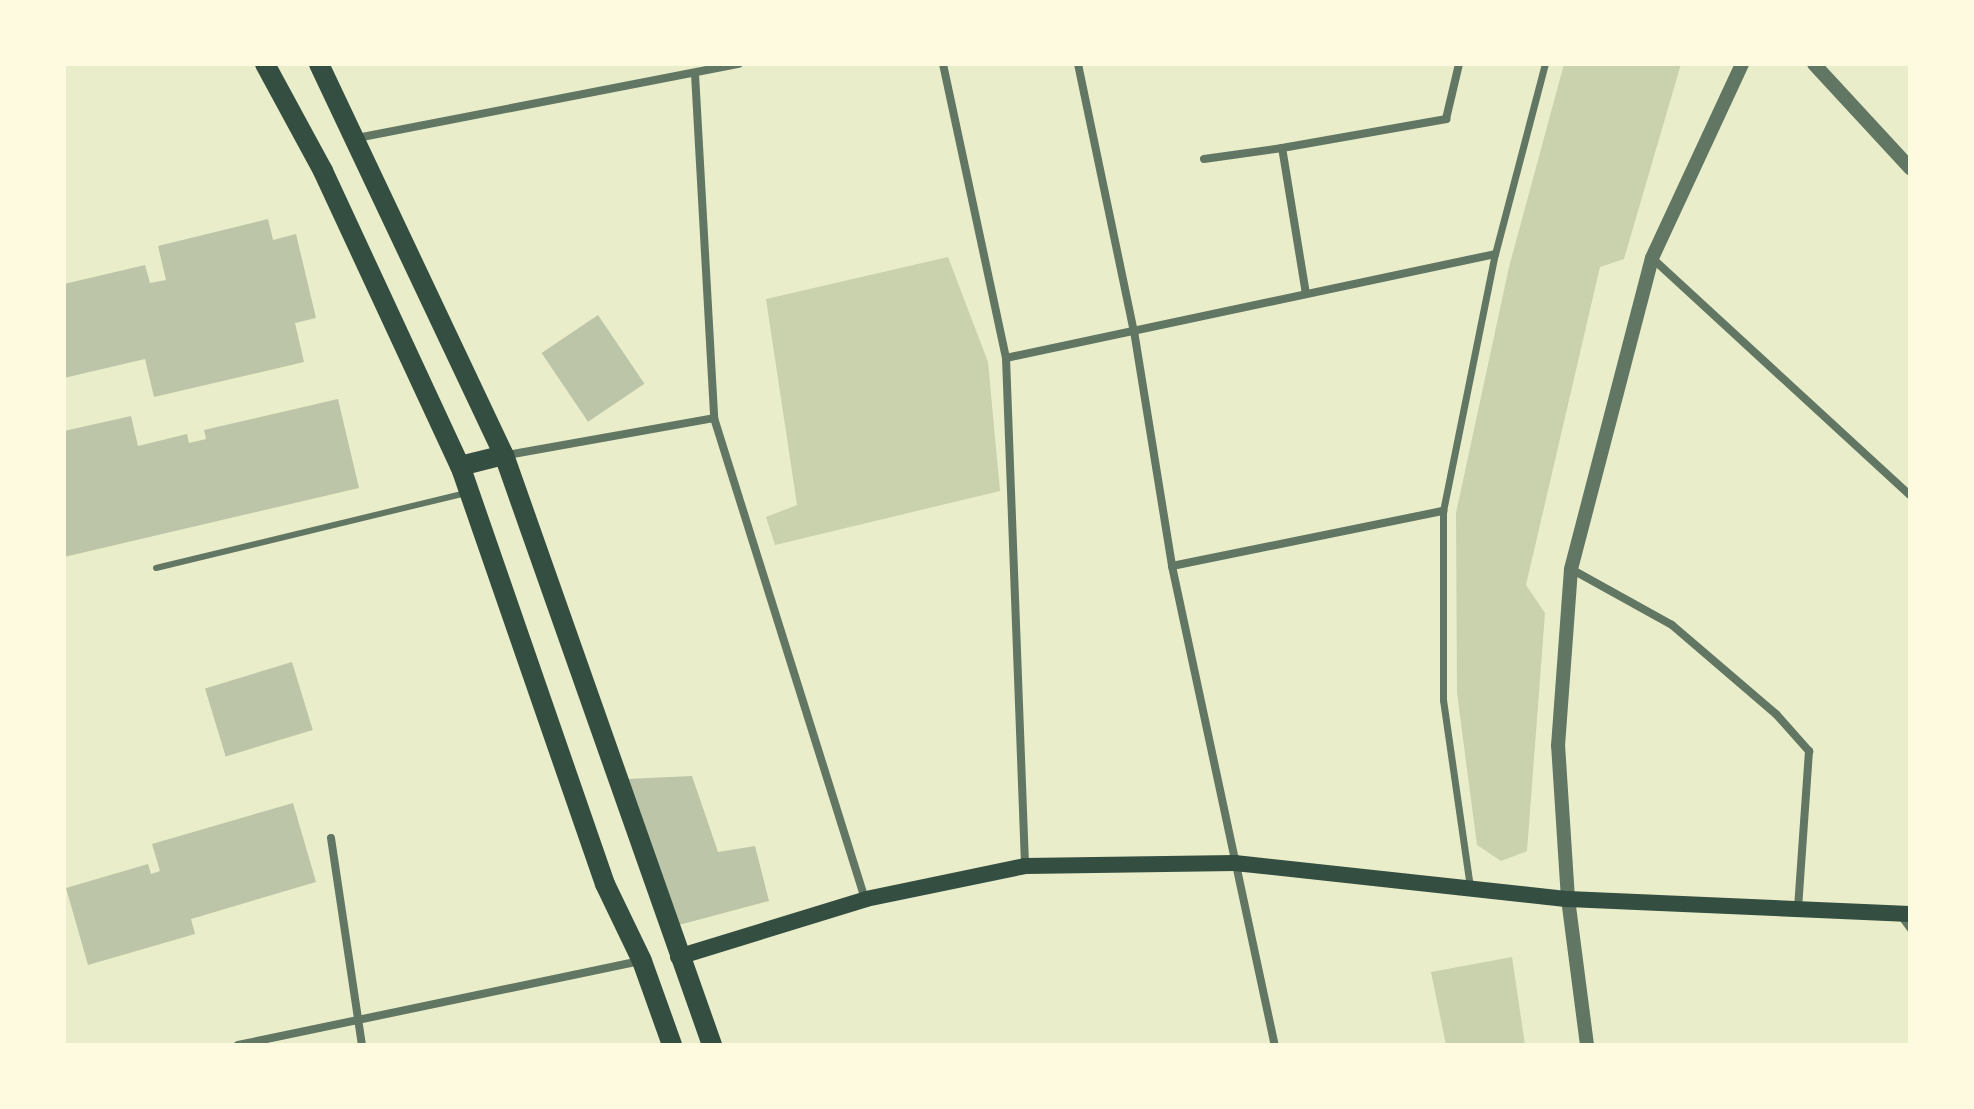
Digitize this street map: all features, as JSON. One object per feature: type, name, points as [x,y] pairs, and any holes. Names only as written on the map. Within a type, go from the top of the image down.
[{"type":"main road","points":[[265,64],[323,171],[460,466],[605,884],[642,961],[672,1045]]},
{"type":"main road","points":[[319,64],[504,455],[678,957],[712,1045]]},
{"type":"main road","points":[[460,466],[504,455]]},
{"type":"main road","points":[[642,961],[678,957],[866,899],[1025,866],[1235,863],[1568,899],[1905,915]]},
{"type":"street","points":[[357,139],[739,64]]},
{"type":"street","points":[[943,64],[1006,358],[1025,866]]},
{"type":"street","points":[[1078,64],[1134,331],[1172,566],[1275,1045]]},
{"type":"street","points":[[1204,159],[1446,119],[1459,64]]},
{"type":"street","points":[[1470,889],[1443,700],[1443,511],[1495,254],[1545,64]]},
{"type":"street","points":[[1587,1045],[1568,899],[1558,746],[1571,569],[1652,258],[1742,64]]},
{"type":"street","points":[[1814,64],[1910,168]]},
{"type":"street","points":[[695,74],[714,418],[866,899]]},
{"type":"street","points":[[1282,148],[1306,294]]},
{"type":"street","points":[[1006,358],[1495,254]]},
{"type":"street","points":[[1652,258],[1910,495]]},
{"type":"street","points":[[504,455],[714,418]]},
{"type":"street","points":[[1172,566],[1443,511]]},
{"type":"street","points":[[1571,569],[1672,625],[1776,714],[1809,751],[1798,910]]},
{"type":"street","points":[[331,838],[362,1045]]},
{"type":"street","points":[[1905,915],[1910,929]]},
{"type":"street","points":[[238,1045],[642,961]]},
{"type":"lane","points":[[156,568],[469,493]]},
{"type":"green space","points":[[1564,64],[1681,64],[1624,259],[1600,267],[1526,585],[1545,613],[1527,851],[1501,861],[1477,845],[1457,693],[1456,513],[1509,267]]},
{"type":"green space","points":[[948,257],[988,362],[1000,491],[775,545],[766,517],[797,505],[766,299]]},
{"type":"green space","points":[[1512,957],[1525,1045],[1446,1045],[1431,972]]},
{"type":"building","points":[[268,219],[273,240],[296,234],[316,318],[295,323],[304,362],[154,397],[145,359],[64,378],[64,284],[145,265],[150,283],[166,280],[158,246]]},
{"type":"building","points":[[598,315],[644,384],[588,422],[542,353]]},
{"type":"building","points":[[338,399],[359,488],[64,557],[64,431],[131,416],[138,446],[187,434],[189,443],[206,439],[204,430]]},
{"type":"building","points":[[292,662],[313,730],[226,757],[205,689]]},
{"type":"building","points":[[692,776],[718,852],[755,846],[769,901],[675,926],[627,779]]},
{"type":"building","points":[[293,803],[316,882],[191,919],[195,934],[88,965],[66,888],[148,864],[151,874],[160,871],[152,844]]}]
